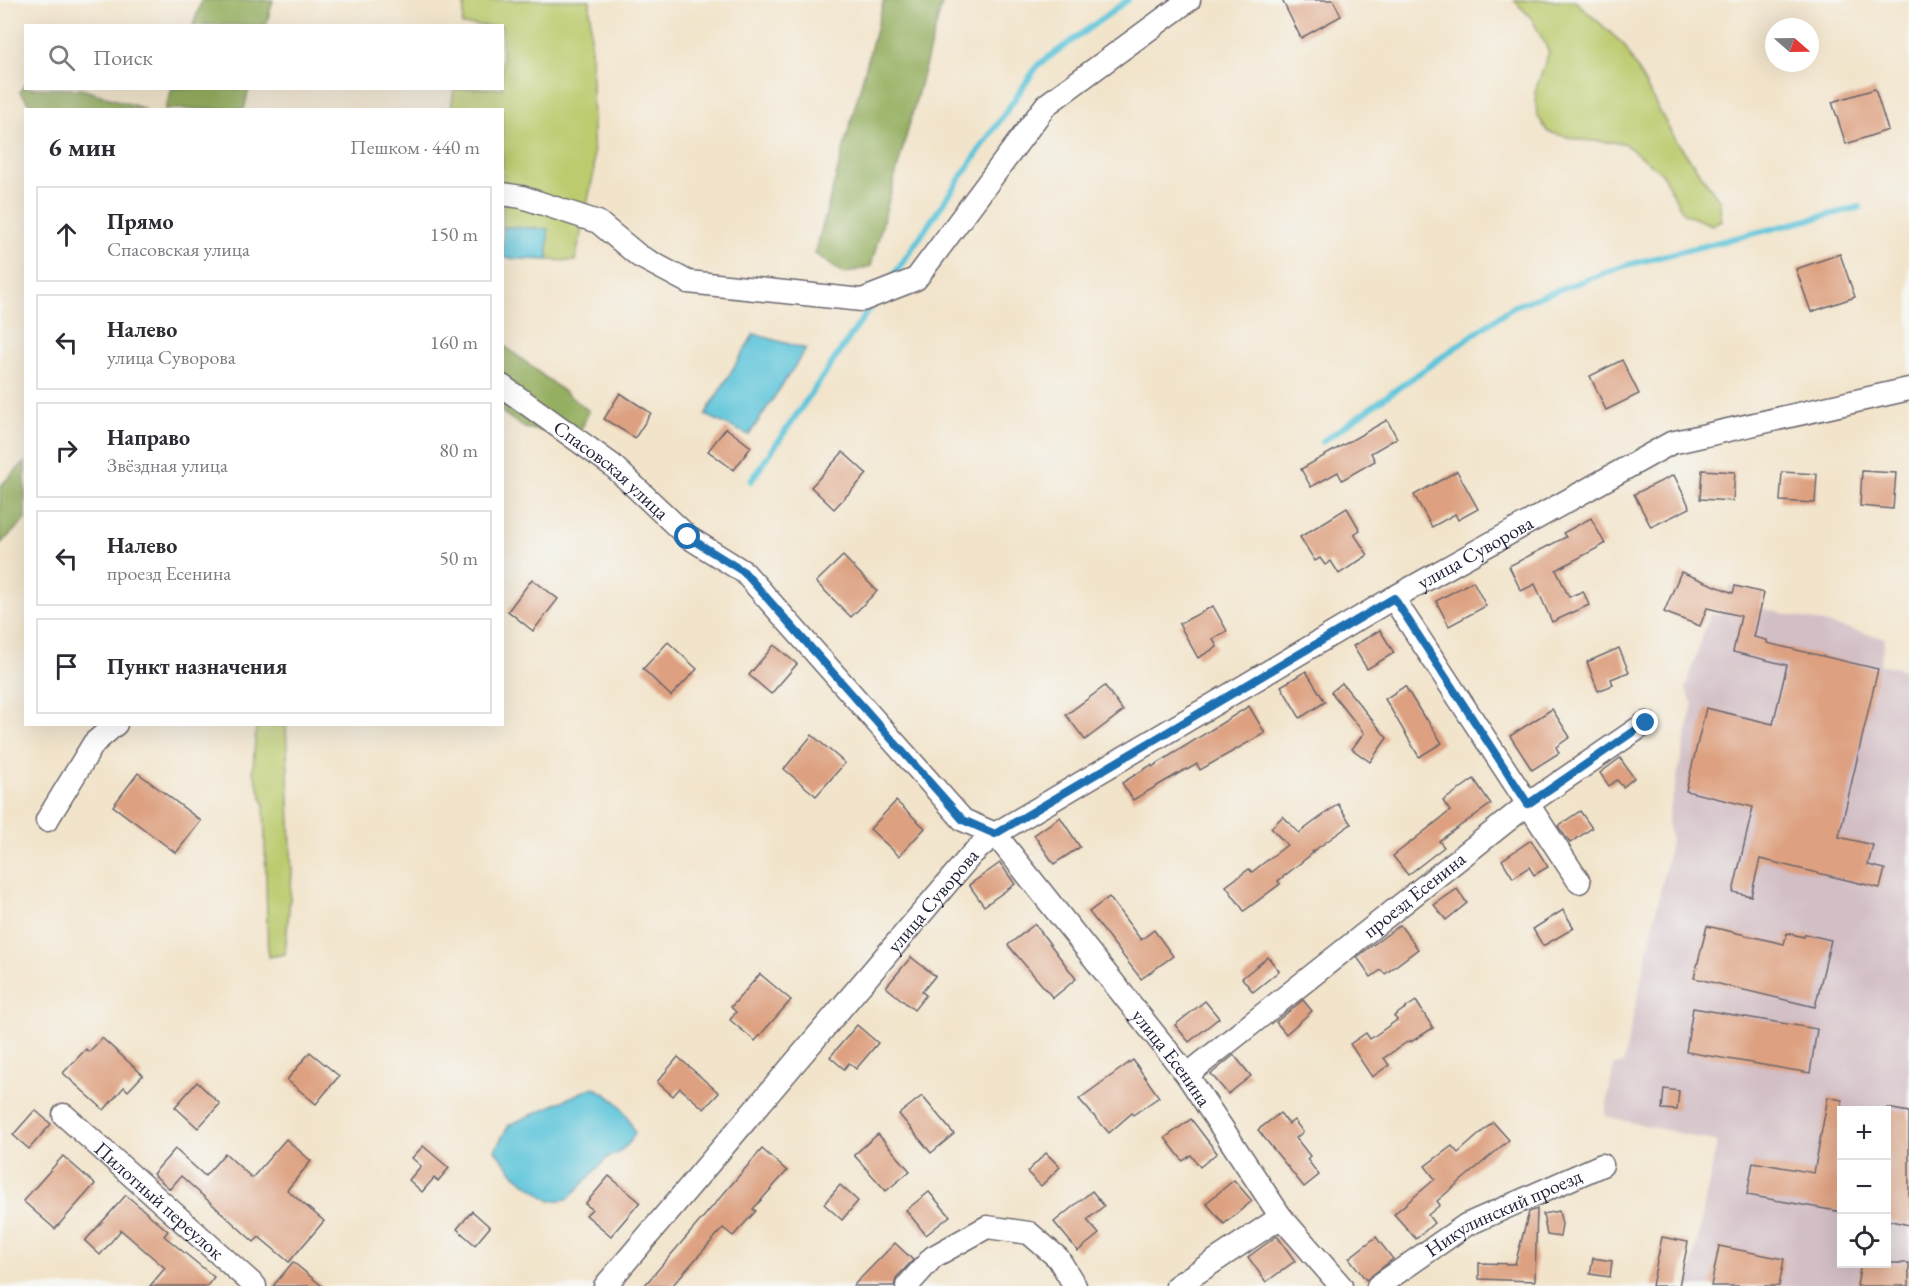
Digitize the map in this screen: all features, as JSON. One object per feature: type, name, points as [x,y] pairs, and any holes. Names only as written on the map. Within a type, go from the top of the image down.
[{"type":"street","points":[[504,194],[522,196],[598,222],[639,256],[688,282],[862,300],[916,279],[1046,105],[1189,0]]},
{"type":"street","name":"Спасовская улица","points":[[504,387],[612,465],[688,537],[744,572],[963,820],[995,834]]},
{"type":"street","name":"улица Суворова","points":[[605,1286],[972,854],[995,834],[1394,598],[1671,443],[1909,389]]},
{"type":"street","points":[[1394,598],[1579,882]]},
{"type":"street","name":"проезд Есенина","points":[[1187,1075],[1528,804],[1646,723]]},
{"type":"street","points":[[47,820],[94,743],[114,726]]},
{"type":"street","name":"улица Есенина","points":[[995,834],[1187,1075],[1281,1217],[1341,1286]]},
{"type":"street","name":"Пилотный переулок","points":[[64,1115],[255,1286]]},
{"type":"street","name":"Никулинский проезд","points":[[1378,1286],[1466,1225],[1602,1165]]},
{"type":"street","points":[[1177,1286],[1281,1217]]},
{"type":"street","points":[[907,1286],[933,1257],[987,1227],[1029,1233],[1059,1258],[1075,1286]]},
{"type":"shaded area","points":[[1730,585],[1764,593],[1761,608],[1885,638],[1880,664],[1909,671],[1909,1286],[1688,1286],[1717,1142],[1605,1116],[1614,1065],[1623,1064],[1671,841],[1668,819],[1693,704],[1685,688],[1710,614],[1723,613]]},
{"type":"green space","points":[[202,0],[273,0],[266,24],[193,24]]},
{"type":"green space","points":[[465,0],[590,0],[594,172],[575,261],[548,260],[548,229],[504,227],[504,108],[451,108],[454,90],[504,90],[504,24],[462,24]]},
{"type":"green space","points":[[884,0],[943,0],[871,266],[844,274],[815,254]]},
{"type":"green space","points":[[1514,0],[1574,0],[1624,45],[1673,136],[1720,201],[1721,220],[1712,225],[1684,214],[1661,172],[1623,143],[1581,140],[1548,132],[1537,115],[1535,91],[1549,52],[1532,19]]},
{"type":"green space","points":[[24,86],[24,90],[84,90],[142,108],[33,108],[20,92]]},
{"type":"green space","points":[[171,90],[249,90],[244,108],[165,108]]},
{"type":"green space","points":[[504,346],[589,411],[578,437],[525,428],[504,414]]},
{"type":"green space","points":[[24,463],[24,521],[0,544],[0,486]]},
{"type":"green space","points":[[256,726],[286,726],[292,874],[285,954],[268,957],[264,804],[253,771]]},
{"type":"water","points":[[504,227],[548,229],[548,260],[504,258]]},
{"type":"water","points":[[754,334],[806,349],[749,435],[705,415]]},
{"type":"water","points":[[593,1087],[619,1105],[635,1133],[630,1142],[618,1153],[607,1158],[568,1199],[550,1201],[516,1176],[495,1150],[509,1125]]},
{"type":"building","points":[[1282,0],[1333,0],[1341,16],[1301,38]]},
{"type":"building","points":[[1875,89],[1888,130],[1846,144],[1832,102]]},
{"type":"building","points":[[1840,254],[1855,297],[1811,312],[1796,269]]},
{"type":"building","points":[[1622,360],[1639,394],[1606,410],[1590,376]]},
{"type":"building","points":[[620,393],[651,413],[635,438],[604,419]]},
{"type":"building","points":[[1387,420],[1397,438],[1371,453],[1375,461],[1342,480],[1338,472],[1311,487],[1301,469]]},
{"type":"building","points":[[726,428],[751,447],[734,470],[708,451]]},
{"type":"building","points":[[843,452],[867,474],[834,509],[811,487]]},
{"type":"building","points":[[1702,470],[1735,472],[1733,501],[1700,499]]},
{"type":"building","points":[[1457,471],[1478,509],[1458,520],[1455,514],[1432,527],[1414,495]]},
{"type":"building","points":[[1862,471],[1896,473],[1893,509],[1860,506]]},
{"type":"building","points":[[1782,472],[1817,474],[1815,503],[1780,501]]},
{"type":"building","points":[[1674,475],[1690,508],[1651,527],[1634,494]]},
{"type":"building","points":[[1347,508],[1360,530],[1354,534],[1368,555],[1339,574],[1331,561],[1325,565],[1320,558],[1315,561],[1300,537]]},
{"type":"building","points":[[1591,518],[1605,544],[1556,570],[1569,597],[1583,591],[1589,605],[1552,622],[1535,584],[1521,591],[1509,566],[1566,537],[1563,533]]},
{"type":"building","points":[[843,556],[877,591],[851,617],[816,582]]},
{"type":"building","points":[[1681,572],[1733,593],[1735,586],[1764,593],[1754,637],[1767,640],[1767,643],[1878,669],[1839,837],[1873,845],[1868,865],[1885,869],[1880,888],[1760,859],[1751,896],[1733,892],[1753,807],[1686,791],[1706,708],[1773,724],[1787,665],[1733,652],[1741,616],[1707,608],[1700,626],[1664,612]]},
{"type":"building","points":[[532,579],[558,599],[533,631],[508,611]]},
{"type":"building","points":[[1473,581],[1486,606],[1449,626],[1436,601]]},
{"type":"building","points":[[1213,606],[1227,631],[1213,639],[1217,647],[1198,658],[1179,624]]},
{"type":"building","points":[[1380,630],[1394,653],[1367,669],[1353,646]]},
{"type":"building","points":[[668,642],[697,669],[671,696],[643,669]]},
{"type":"building","points":[[774,645],[797,664],[771,694],[749,675]]},
{"type":"building","points":[[1619,648],[1629,672],[1611,679],[1613,685],[1598,691],[1587,662]]},
{"type":"building","points":[[1306,671],[1325,702],[1300,718],[1281,686]]},
{"type":"building","points":[[1342,683],[1387,738],[1370,762],[1352,749],[1364,733],[1331,692]]},
{"type":"building","points":[[1105,686],[1123,711],[1085,740],[1066,715]]},
{"type":"building","points":[[1405,686],[1442,743],[1419,757],[1385,699]]},
{"type":"building","points":[[1249,706],[1265,733],[1200,770],[1197,764],[1186,769],[1133,800],[1122,783],[1151,765],[1152,767]]},
{"type":"building","points":[[1552,709],[1570,737],[1556,747],[1559,753],[1532,770],[1510,736]]},
{"type":"building","points":[[812,735],[845,763],[816,796],[784,769]]},
{"type":"building","points":[[1620,758],[1634,778],[1623,787],[1617,780],[1609,786],[1600,773]]},
{"type":"building","points":[[138,773],[201,821],[176,853],[113,806]]},
{"type":"building","points":[[1474,779],[1491,804],[1439,841],[1444,847],[1408,875],[1393,856],[1450,811],[1443,801]]},
{"type":"building","points":[[896,801],[925,828],[899,856],[870,829]]},
{"type":"building","points":[[1338,804],[1351,824],[1312,852],[1278,881],[1280,884],[1244,911],[1226,886],[1249,869],[1252,872],[1287,845],[1271,828],[1283,816],[1299,833]]},
{"type":"building","points":[[1580,811],[1592,828],[1570,843],[1558,826]]},
{"type":"building","points":[[1060,817],[1080,847],[1054,864],[1034,835]]},
{"type":"building","points":[[1531,840],[1548,867],[1534,875],[1529,867],[1513,878],[1502,860]]},
{"type":"building","points":[[1000,863],[1015,884],[984,906],[969,885]]},
{"type":"building","points":[[1457,889],[1467,903],[1446,920],[1434,905]]},
{"type":"building","points":[[1109,897],[1141,940],[1154,930],[1173,956],[1141,979],[1089,912]]},
{"type":"building","points":[[1563,910],[1574,928],[1543,946],[1533,929]]},
{"type":"building","points":[[1035,924],[1076,979],[1053,998],[1008,945]]},
{"type":"building","points":[[1400,925],[1418,949],[1385,974],[1381,970],[1371,977],[1357,957]]},
{"type":"building","points":[[1707,926],[1784,944],[1787,933],[1804,937],[1805,934],[1831,940],[1815,1007],[1694,978]]},
{"type":"building","points":[[911,957],[935,976],[922,992],[926,995],[914,1010],[886,987]]},
{"type":"building","points":[[1268,957],[1279,971],[1253,992],[1242,978]]},
{"type":"building","points":[[760,974],[791,1000],[755,1041],[730,1020],[736,1012],[731,1007]]},
{"type":"building","points":[[1303,1000],[1312,1011],[1286,1034],[1276,1022]]},
{"type":"building","points":[[1205,1001],[1219,1018],[1189,1042],[1175,1025]]},
{"type":"building","points":[[1416,1001],[1433,1028],[1384,1058],[1389,1065],[1372,1077],[1350,1044],[1366,1033],[1370,1039],[1397,1020],[1394,1016]]},
{"type":"building","points":[[1693,1008],[1817,1029],[1810,1073],[1686,1052]]},
{"type":"building","points":[[857,1025],[878,1043],[856,1069],[849,1063],[844,1069],[830,1057]]},
{"type":"building","points":[[102,1038],[143,1075],[128,1091],[124,1087],[104,1110],[63,1073],[86,1049],[89,1052]]},
{"type":"building","points":[[310,1052],[339,1076],[316,1104],[287,1080]]},
{"type":"building","points":[[1234,1055],[1251,1076],[1228,1094],[1211,1074]]},
{"type":"building","points":[[678,1057],[719,1093],[704,1109],[680,1088],[673,1096],[657,1082]]},
{"type":"building","points":[[1133,1060],[1159,1097],[1133,1115],[1132,1113],[1109,1133],[1079,1099]]},
{"type":"building","points":[[197,1082],[220,1104],[198,1128],[175,1107]]},
{"type":"building","points":[[1664,1089],[1679,1091],[1677,1110],[1662,1109]]},
{"type":"building","points":[[922,1096],[954,1134],[931,1153],[899,1114]]},
{"type":"building","points":[[1828,1097],[1842,1100],[1842,1106],[1837,1106],[1837,1211],[1747,1195],[1753,1162],[1814,1173]]},
{"type":"building","points":[[1891,1109],[1909,1112],[1909,1225],[1891,1221]]},
{"type":"building","points":[[35,1110],[51,1124],[29,1149],[13,1135]]},
{"type":"building","points":[[1280,1113],[1289,1124],[1294,1120],[1303,1132],[1296,1138],[1310,1156],[1307,1159],[1319,1175],[1304,1187],[1258,1130]]},
{"type":"building","points":[[1191,1119],[1217,1153],[1200,1167],[1191,1155],[1183,1161],[1165,1138]]},
{"type":"building","points":[[1493,1122],[1509,1140],[1437,1201],[1440,1205],[1428,1215],[1434,1223],[1416,1239],[1394,1214],[1435,1179],[1425,1166],[1452,1146],[1458,1153]]},
{"type":"building","points":[[878,1134],[910,1171],[886,1191],[854,1155]]},
{"type":"building","points":[[286,1139],[311,1161],[287,1190],[324,1221],[289,1262],[259,1237],[254,1242],[181,1176],[170,1189],[153,1174],[175,1149],[205,1176],[225,1153],[252,1178]]},
{"type":"building","points":[[423,1146],[449,1168],[438,1181],[434,1178],[422,1192],[409,1180],[421,1166],[412,1158]]},
{"type":"building","points":[[762,1149],[787,1171],[753,1209],[756,1211],[733,1236],[723,1228],[672,1286],[644,1286]]},
{"type":"building","points":[[1046,1153],[1060,1167],[1041,1186],[1027,1172]]},
{"type":"building","points":[[63,1156],[95,1184],[55,1229],[23,1201]]},
{"type":"building","points":[[609,1176],[640,1202],[611,1236],[586,1215],[592,1209],[585,1204]]},
{"type":"building","points":[[1234,1180],[1252,1201],[1224,1224],[1206,1203]]},
{"type":"building","points":[[840,1185],[858,1201],[842,1220],[824,1204]]},
{"type":"building","points":[[1092,1191],[1104,1206],[1087,1220],[1099,1234],[1078,1251],[1054,1222]]},
{"type":"building","points":[[929,1192],[950,1216],[926,1235],[906,1210]]},
{"type":"building","points":[[126,1195],[168,1231],[164,1236],[214,1277],[207,1286],[150,1286],[165,1268],[121,1230],[100,1255],[85,1241]]},
{"type":"building","points":[[1537,1209],[1535,1281],[1479,1279],[1479,1263],[1515,1264],[1529,1212]]},
{"type":"building","points":[[472,1211],[490,1227],[475,1245],[457,1229]]},
{"type":"building","points":[[1559,1211],[1562,1224],[1560,1237],[1547,1235],[1543,1214]]},
{"type":"building","points":[[1277,1236],[1295,1261],[1266,1282],[1248,1257]]},
{"type":"building","points":[[1376,1237],[1393,1259],[1366,1280],[1349,1258]]},
{"type":"building","points":[[1662,1237],[1688,1242],[1679,1286],[1652,1286]]},
{"type":"building","points":[[895,1243],[913,1260],[897,1277],[894,1286],[853,1286]]},
{"type":"building","points":[[1719,1246],[1784,1259],[1779,1286],[1711,1286]]},
{"type":"building","points":[[1593,1258],[1612,1261],[1610,1277],[1590,1274]]},
{"type":"building","points":[[293,1262],[322,1286],[273,1286]]},
{"type":"building","points":[[1891,1263],[1909,1263],[1909,1286],[1857,1286],[1860,1268],[1891,1268]]},
{"type":"waterway","points":[[889,282],[1038,65],[1128,0]]},
{"type":"waterway","points":[[1322,442],[1514,306],[1627,265],[1860,207]]},
{"type":"waterway","points":[[751,481],[874,302]]},
{"type":"route","points":[[688,537],[744,572],[963,820],[995,834],[1394,598],[1528,804],[1646,723]]}]
